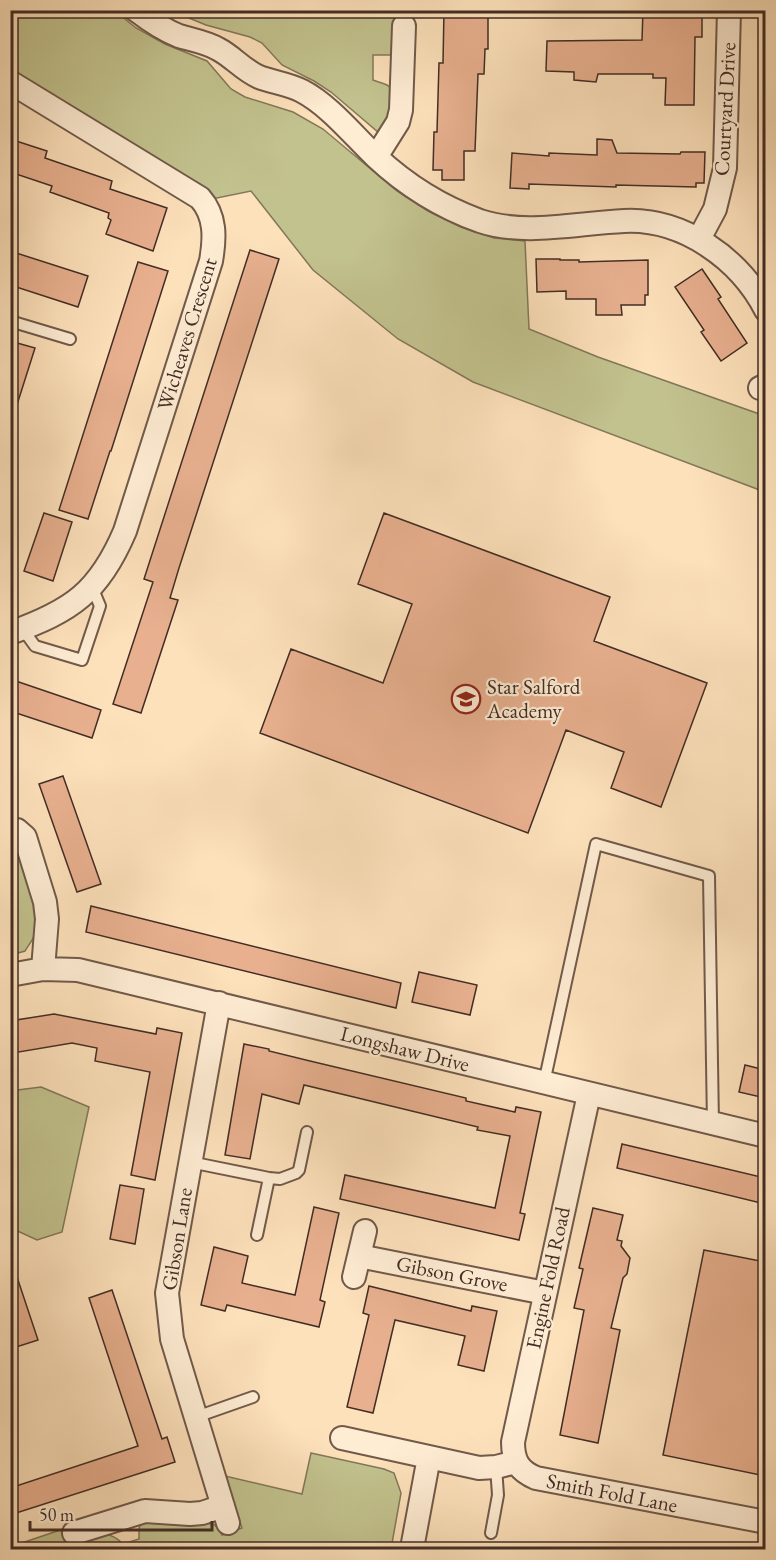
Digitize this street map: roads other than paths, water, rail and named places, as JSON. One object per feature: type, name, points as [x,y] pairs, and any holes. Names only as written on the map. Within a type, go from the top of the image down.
[{"type":"street","points":[[136,10],[148,20],[176,35],[214,46],[250,72],[302,91],[340,121],[376,158],[414,189],[432,199],[481,221],[510,226],[538,228],[627,220],[670,227],[699,239],[723,256],[743,275],[765,310]]},
{"type":"street","name":"Courtyard Drive","points":[[699,239],[715,208],[725,168],[729,10]]},
{"type":"street","points":[[376,158],[398,122],[401,110],[394,70],[404,26]]},
{"type":"street","name":"Wicheaves Crescent","points":[[10,82],[200,198],[207,206],[214,231],[211,261],[114,559],[103,575],[77,601],[59,612],[16,631]]},
{"type":"street","points":[[10,830],[17,830],[25,837],[45,902],[47,919],[43,969]]},
{"type":"street","name":"Longshaw Drive","points":[[10,975],[43,969],[78,970],[765,1136]]},
{"type":"street","name":"Gibson Lane","points":[[74,1533],[125,1527],[145,1510],[225,1515],[172,1340],[167,1293],[219,1003]]},
{"type":"street","name":"Engine Fold Road","points":[[506,1465],[513,1442],[589,1094]]},
{"type":"street","name":"Gibson Grove","points":[[365,1231],[357,1266],[545,1293]]},
{"type":"street","points":[[342,1438],[479,1468],[506,1465]]},
{"type":"street","points":[[413,1543],[429,1457]]},
{"type":"street","name":"Smith Fold Lane","points":[[506,1465],[536,1478],[765,1522]]},
{"type":"lane","points":[[10,321],[70,339]]},
{"type":"lane","points":[[16,631],[35,646],[82,660],[100,606],[92,587]]},
{"type":"lane","points":[[544,1083],[596,844],[709,876],[713,1124]]},
{"type":"lane","points":[[190,1162],[280,1179],[299,1170],[307,1132]]},
{"type":"lane","points":[[257,1235],[269,1178]]},
{"type":"lane","points":[[196,1417],[254,1397]]},
{"type":"lane","points":[[491,1533],[506,1465]]},
{"type":"place","name":"Star Salford Academy","points":[[466,699]]}]
